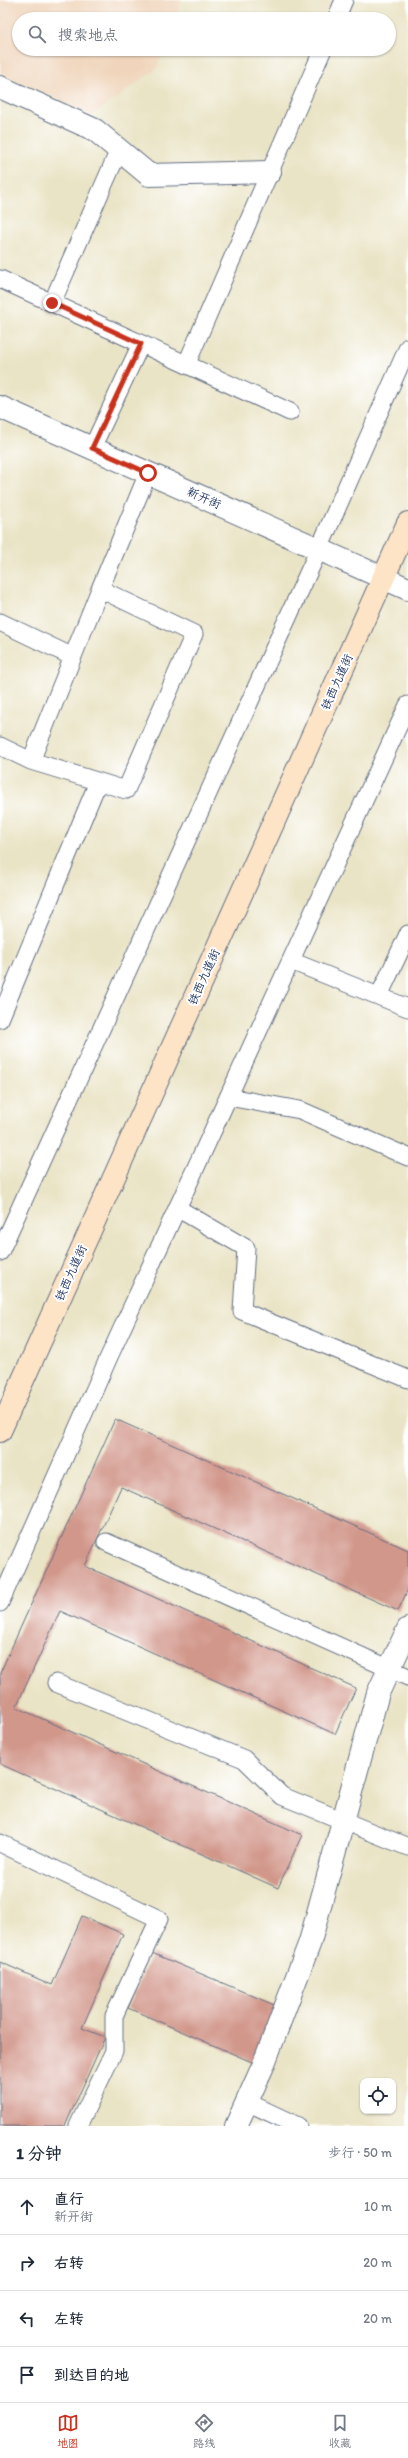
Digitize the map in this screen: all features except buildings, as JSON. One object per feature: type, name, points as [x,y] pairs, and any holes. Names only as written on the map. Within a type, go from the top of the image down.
[{"type":"main road","name":"铁西九道街","points":[[0,1431],[408,523]]},
{"type":"street","points":[[0,87],[95,130],[149,175],[270,172]]},
{"type":"street","name":"新开街","points":[[0,407],[408,589]]},
{"type":"street","points":[[236,2126],[263,2066],[310,1942],[378,1693],[399,1673],[408,1629]]},
{"type":"lane","points":[[339,12],[344,0]]},
{"type":"lane","points":[[187,363],[320,56]]},
{"type":"lane","points":[[52,303],[119,150]]},
{"type":"lane","points":[[0,279],[141,344],[187,363],[290,412]]},
{"type":"lane","points":[[92,448],[141,344]]},
{"type":"lane","points":[[0,1252],[319,549],[408,347]]},
{"type":"lane","points":[[31,761],[148,473]]},
{"type":"lane","points":[[0,746],[31,761],[126,790],[194,634],[100,589]]},
{"type":"lane","points":[[0,622],[73,657]]},
{"type":"lane","points":[[0,1603],[177,1208],[408,705]]},
{"type":"lane","points":[[0,1019],[98,782]]},
{"type":"lane","points":[[380,996],[408,934]]},
{"type":"lane","points":[[291,960],[408,1008]]},
{"type":"lane","points":[[228,1097],[300,1110],[408,1157]]},
{"type":"lane","points":[[177,1208],[246,1248],[242,1311],[408,1379]]},
{"type":"lane","points":[[106,1542],[399,1673]]},
{"type":"lane","points":[[56,1683],[244,1759],[282,1796],[343,1819],[408,1847]]},
{"type":"lane","points":[[0,1843],[159,1919],[114,2016],[114,2051],[78,2126]]},
{"type":"lane","points":[[247,2102],[298,2126]]},
{"type":"shaded area","points":[[0,0],[182,0],[178,12],[12,12],[12,56],[161,56],[157,68],[93,115],[0,73]]},
{"type":"route","points":[[52,303],[141,344],[92,448],[148,473]]}]
